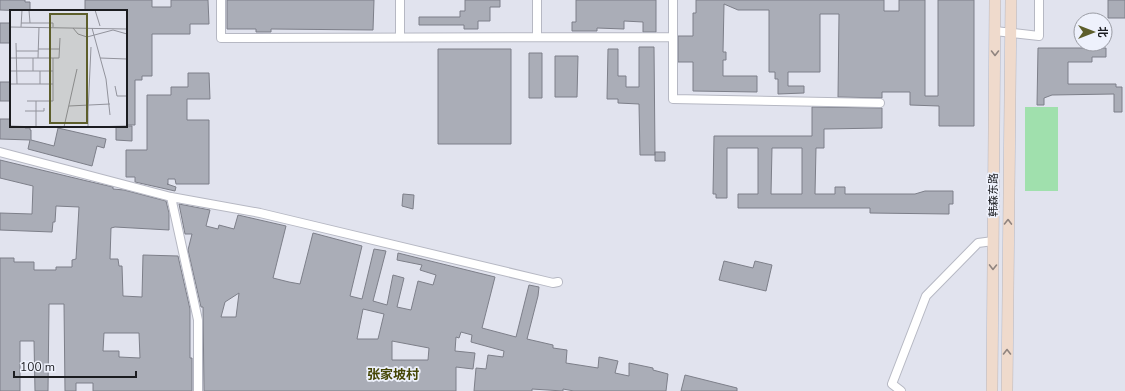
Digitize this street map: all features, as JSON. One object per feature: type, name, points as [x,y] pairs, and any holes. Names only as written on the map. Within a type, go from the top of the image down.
[{"type":"main road","name":"韩森东路","points":[[992,391],[996,0]]},
{"type":"main road","name":"韩森东路","points":[[1007,391],[1011,0]]},
{"type":"street","points":[[221,0],[221,38],[673,37]]},
{"type":"street","points":[[400,0],[400,37]]},
{"type":"street","points":[[537,0],[537,37]]},
{"type":"street","points":[[673,0],[673,99],[880,103]]},
{"type":"street","points":[[995,31],[1010,34],[1040,36],[1040,0]]},
{"type":"street","points":[[0,152],[171,197],[260,213],[558,282]]},
{"type":"street","points":[[171,197],[198,320],[198,391]]},
{"type":"street","points":[[902,391],[892,384],[926,296],[978,243],[993,241]]},
{"type":"green space","points":[[1025,107],[1058,107],[1058,191],[1025,191]]},
{"type":"building","points":[[0,0],[25,0],[25,2],[30,2],[30,10],[0,10]]},
{"type":"building","points":[[85,0],[152,0],[152,7],[171,7],[171,0],[208,0],[209,24],[190,24],[190,34],[152,34],[152,76],[142,76],[142,80],[135,80],[135,125],[127,125],[127,10],[85,10]]},
{"type":"building","points":[[227,0],[374,0],[373,30],[271,29],[271,32],[256,32],[256,29],[227,29]]},
{"type":"building","points":[[465,0],[500,0],[500,7],[490,7],[490,21],[478,21],[478,29],[464,29],[464,25],[419,25],[419,17],[460,17],[460,11],[465,11]]},
{"type":"building","points":[[576,0],[656,0],[656,32],[643,32],[643,22],[624,21],[624,29],[597,28],[597,31],[572,31],[572,22],[576,22]]},
{"type":"building","points":[[696,0],[884,0],[884,11],[899,11],[899,0],[925,0],[925,96],[938,96],[938,0],[974,0],[974,126],[939,126],[939,106],[910,105],[910,92],[882,92],[882,98],[838,97],[839,14],[820,14],[820,72],[788,72],[788,86],[804,86],[804,93],[778,94],[778,79],[775,79],[775,72],[769,72],[769,10],[738,10],[724,4],[723,52],[726,52],[726,60],[723,60],[723,76],[757,76],[757,92],[693,91],[693,62],[678,62],[678,36],[693,36],[693,13],[696,13]]},
{"type":"building","points":[[1108,0],[1125,0],[1125,18],[1113,18],[1113,12],[1108,12]]},
{"type":"building","points":[[0,23],[10,23],[10,43],[0,43]]},
{"type":"building","points":[[639,47],[654,47],[655,155],[640,155],[639,104],[618,103],[618,99],[607,99],[608,49],[618,49],[618,76],[626,76],[626,87],[639,87]]},
{"type":"building","points":[[1038,48],[1073,48],[1073,52],[1106,52],[1106,57],[1092,57],[1092,62],[1068,62],[1068,84],[1116,84],[1116,87],[1122,87],[1122,112],[1114,112],[1114,94],[1052,95],[1044,98],[1044,105],[1037,105]]},
{"type":"building","points":[[438,49],[511,49],[511,144],[438,144]]},
{"type":"building","points":[[529,53],[542,53],[542,98],[529,98]]},
{"type":"building","points":[[555,56],[578,56],[577,97],[555,97]]},
{"type":"building","points":[[188,73],[209,73],[210,99],[187,99],[187,120],[209,120],[209,184],[176,184],[175,179],[168,179],[167,184],[176,187],[175,191],[135,182],[135,177],[126,177],[126,150],[147,150],[147,95],[171,95],[171,87],[188,87]]},
{"type":"building","points":[[0,82],[10,82],[10,101],[0,101]]},
{"type":"building","points":[[812,107],[882,108],[882,128],[824,129],[824,148],[816,148],[815,194],[835,194],[835,187],[845,187],[845,194],[915,194],[925,191],[953,191],[953,204],[949,204],[949,214],[870,213],[870,208],[738,208],[738,194],[758,194],[758,148],[727,148],[727,198],[716,198],[716,194],[713,194],[714,136],[812,136]],"holes":[[[772,148],[802,148],[802,194],[771,194]]]},
{"type":"building","points":[[0,119],[10,119],[10,127],[30,128],[31,140],[54,146],[58,128],[106,139],[104,148],[97,146],[92,166],[28,149],[30,140],[0,139]]},
{"type":"building","points":[[132,126],[132,141],[116,140],[116,127]]},
{"type":"building","points":[[655,152],[665,152],[665,161],[655,161]]},
{"type":"building","points":[[0,160],[166,201],[169,213],[169,230],[111,228],[110,259],[118,259],[119,266],[122,266],[123,296],[142,297],[143,255],[178,256],[190,309],[192,391],[93,391],[93,383],[76,383],[76,391],[65,391],[64,304],[49,304],[48,391],[35,391],[34,341],[20,341],[20,391],[0,391],[0,258],[14,258],[14,262],[34,262],[34,270],[56,270],[56,267],[72,267],[72,260],[76,259],[79,207],[56,206],[55,222],[53,222],[52,232],[0,230],[0,213],[32,214],[33,186],[0,178]],"holes":[[[104,333],[139,333],[140,358],[119,357],[119,351],[103,351]]]},
{"type":"building","points":[[403,194],[414,195],[413,209],[402,206]]},
{"type":"building","points":[[179,204],[210,210],[206,226],[218,229],[219,225],[234,229],[238,215],[286,226],[273,278],[300,284],[313,233],[362,246],[350,296],[362,299],[374,249],[386,251],[373,301],[387,305],[393,275],[404,278],[397,307],[411,310],[418,281],[433,285],[436,275],[420,270],[422,265],[397,260],[398,253],[495,277],[482,328],[516,337],[529,285],[539,287],[527,339],[553,345],[553,348],[567,350],[566,363],[598,368],[599,357],[618,361],[615,373],[629,376],[629,363],[653,368],[653,370],[668,374],[666,391],[574,391],[563,389],[563,391],[532,389],[532,391],[474,391],[476,368],[486,369],[488,355],[503,357],[504,351],[471,342],[472,335],[461,332],[459,338],[456,337],[455,351],[475,353],[473,369],[456,367],[456,391],[204,391],[203,307],[201,307],[188,250],[192,234],[185,234]],"holes":[[[239,293],[236,317],[221,317],[225,302]],[[363,309],[384,314],[378,339],[357,339]],[[392,341],[429,348],[428,360],[392,360]]]},
{"type":"building","points":[[724,261],[753,268],[755,261],[772,265],[766,291],[719,280]]},
{"type":"building","points":[[685,375],[737,388],[737,391],[681,391]]},
{"type":"district","name":"张家坡村","points":[[393,375]]}]
